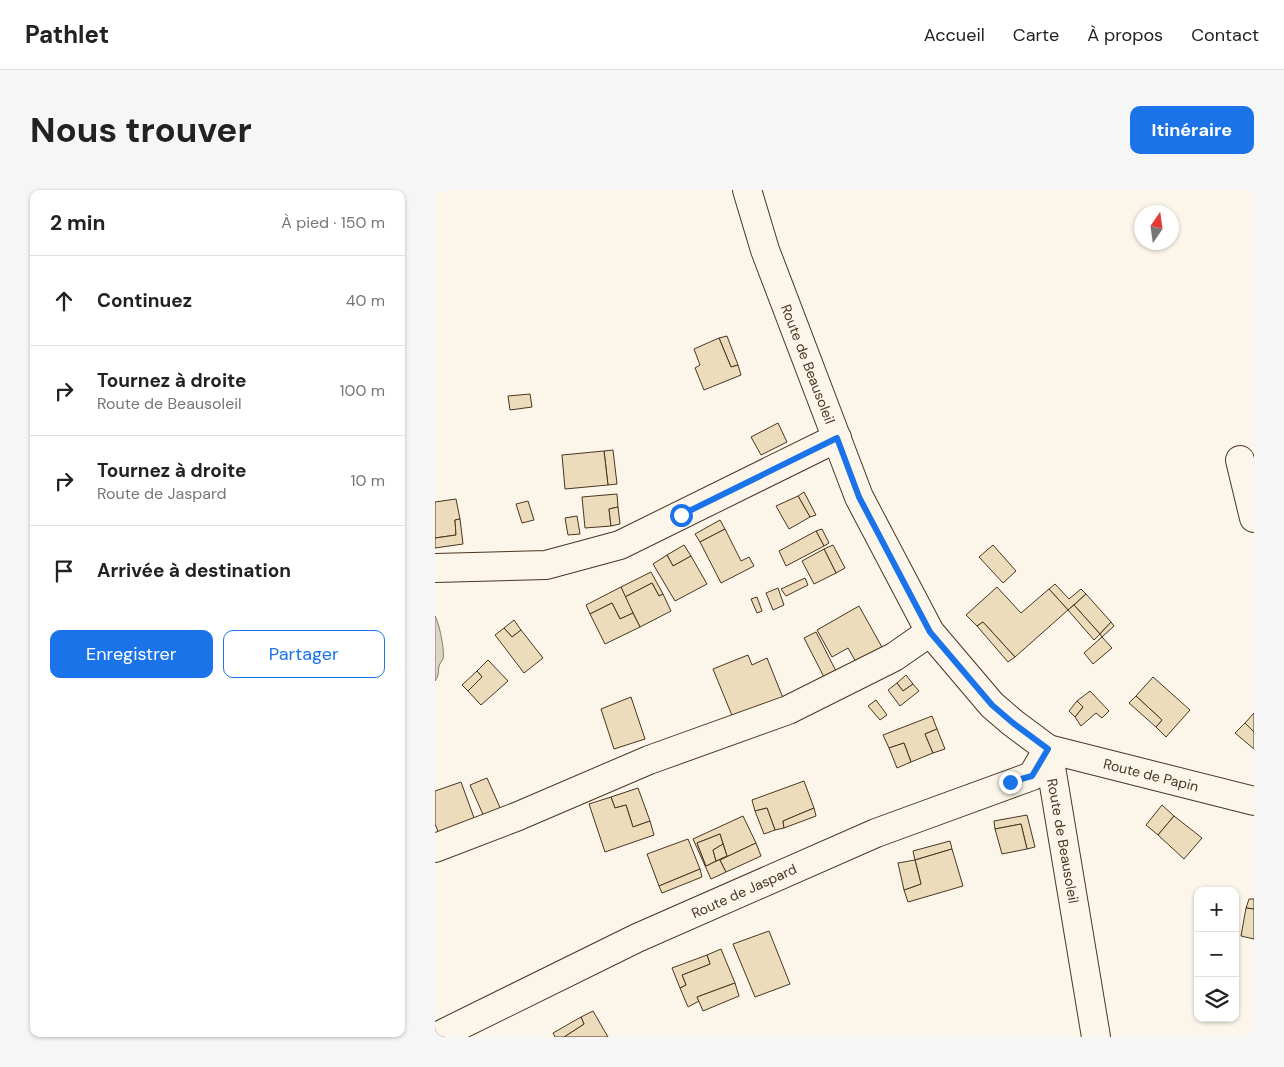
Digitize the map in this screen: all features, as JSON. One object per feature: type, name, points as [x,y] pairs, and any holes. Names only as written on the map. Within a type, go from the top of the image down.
[{"type":"street","name":"Route de Beausoleil","points":[[747,190],[765,250],[859,497],[930,632],[992,705],[1048,749],[1096,1037]]},
{"type":"street","points":[[435,568],[546,565],[620,545],[837,438]]},
{"type":"street","points":[[1240,460],[1254,518]]},
{"type":"street","points":[[435,848],[516,817],[649,760],[788,710],[894,657],[930,632]]},
{"type":"street","name":"Route de Papin","points":[[1048,749],[1254,801]]},
{"type":"street","name":"Route de Jaspard","points":[[436,1037],[637,938],[876,832],[1032,776],[1048,749]]},
{"type":"shaded area","points":[[435,616],[441,637],[443,659],[435,681]]},
{"type":"building","points":[[727,336],[738,365],[731,367],[719,338]]},
{"type":"building","points":[[719,338],[731,367],[738,365],[741,375],[704,390],[695,368],[700,365],[694,349]]},
{"type":"building","points":[[530,394],[532,407],[510,410],[508,396]]},
{"type":"building","points":[[778,423],[787,442],[761,455],[751,437]]},
{"type":"building","points":[[613,450],[617,484],[608,485],[604,451]]},
{"type":"building","points":[[604,451],[608,485],[565,489],[562,455]]},
{"type":"building","points":[[804,492],[816,515],[810,517],[798,496]]},
{"type":"building","points":[[617,494],[618,507],[609,509],[611,526],[585,528],[582,497]]},
{"type":"building","points":[[798,496],[810,517],[789,529],[776,506]]},
{"type":"building","points":[[456,499],[460,519],[455,520],[456,535],[435,538],[435,502]]},
{"type":"building","points":[[528,501],[534,520],[522,523],[516,504]]},
{"type":"building","points":[[618,507],[620,524],[611,526],[609,509]]},
{"type":"building","points":[[577,516],[580,534],[568,535],[565,518]]},
{"type":"building","points":[[460,519],[463,544],[435,548],[435,538],[456,535],[455,520]]},
{"type":"building","points":[[720,520],[725,529],[700,542],[695,534]]},
{"type":"building","points":[[725,529],[741,561],[749,557],[754,566],[721,583],[700,542]]},
{"type":"building","points":[[822,529],[829,543],[824,546],[816,531]]},
{"type":"building","points":[[816,531],[824,546],[786,566],[779,551]]},
{"type":"building","points":[[684,545],[691,556],[673,566],[667,555]]},
{"type":"building","points":[[833,545],[845,568],[836,573],[824,549]]},
{"type":"building","points":[[993,545],[1016,571],[1003,583],[979,557]]},
{"type":"building","points":[[824,549],[836,573],[814,584],[802,561]]},
{"type":"building","points":[[667,555],[673,566],[691,556],[707,584],[675,601],[653,564]]},
{"type":"building","points":[[651,572],[663,594],[659,596],[652,583],[625,597],[621,587]]},
{"type":"building","points":[[805,578],[808,585],[786,596],[781,589]]},
{"type":"building","points":[[652,583],[659,596],[663,594],[671,611],[640,627],[625,597]]},
{"type":"building","points":[[1055,584],[1069,599],[1081,589],[1086,594],[1068,610],[1049,589]]},
{"type":"building","points":[[621,587],[633,613],[620,619],[612,603],[590,614],[586,605]]},
{"type":"building","points":[[997,587],[1021,613],[1049,589],[1068,610],[1015,657],[983,622],[977,626],[966,615]]},
{"type":"building","points":[[778,588],[784,605],[773,610],[766,593]]},
{"type":"building","points":[[1086,594],[1111,622],[1100,634],[1074,605]]},
{"type":"building","points":[[757,597],[762,611],[757,613],[751,599]]},
{"type":"building","points":[[612,603],[620,619],[633,613],[640,627],[605,644],[590,614]]},
{"type":"building","points":[[1074,605],[1100,634],[1094,640],[1068,610]]},
{"type":"building","points":[[859,606],[883,649],[857,664],[848,648],[832,657],[817,630]]},
{"type":"building","points":[[514,620],[521,630],[512,637],[504,628]]},
{"type":"building","points":[[983,622],[1015,657],[1008,662],[977,626]]},
{"type":"building","points":[[1111,622],[1114,626],[1102,637],[1100,634]]},
{"type":"building","points":[[504,628],[512,637],[521,630],[543,658],[524,673],[495,635]]},
{"type":"building","points":[[816,632],[836,671],[824,677],[804,638]]},
{"type":"building","points":[[1102,637],[1112,648],[1093,664],[1084,653]]},
{"type":"building","points":[[748,655],[752,665],[767,658],[783,698],[733,718],[713,669]]},
{"type":"building","points":[[488,660],[508,681],[481,705],[468,691],[482,677],[477,671]]},
{"type":"building","points":[[477,671],[482,677],[468,691],[462,685]]},
{"type":"building","points":[[906,675],[913,684],[903,691],[897,683]]},
{"type":"building","points":[[1153,677],[1190,710],[1166,737],[1156,727],[1162,720],[1136,696]]},
{"type":"building","points":[[897,683],[903,691],[913,684],[919,691],[900,706],[888,690]]},
{"type":"building","points":[[1090,691],[1109,711],[1102,718],[1096,713],[1081,726],[1075,717],[1083,707],[1077,701]]},
{"type":"building","points":[[1136,696],[1162,720],[1156,727],[1129,703]]},
{"type":"building","points":[[631,697],[645,739],[614,749],[601,709]]},
{"type":"building","points":[[876,700],[887,715],[880,720],[868,706]]},
{"type":"building","points":[[1077,701],[1083,707],[1075,717],[1069,711]]},
{"type":"building","points":[[1254,713],[1254,732],[1245,723]]},
{"type":"building","points":[[932,716],[937,729],[925,734],[933,753],[911,762],[904,743],[889,748],[883,735]]},
{"type":"building","points":[[1245,723],[1254,732],[1254,749],[1235,733]]},
{"type":"building","points":[[937,729],[945,749],[933,753],[925,734]]},
{"type":"building","points":[[904,743],[911,762],[897,768],[889,748]]},
{"type":"building","points":[[487,778],[502,812],[485,819],[470,785]]},
{"type":"building","points":[[804,781],[814,808],[783,821],[784,828],[775,830],[767,808],[755,811],[752,800]]},
{"type":"building","points":[[461,782],[477,826],[441,839],[435,824],[435,791]]},
{"type":"building","points":[[638,788],[650,821],[633,827],[626,805],[615,808],[611,797]]},
{"type":"building","points":[[611,797],[615,808],[626,805],[633,827],[650,821],[654,835],[605,852],[589,804]]},
{"type":"building","points":[[1162,805],[1174,816],[1158,835],[1146,825]]},
{"type":"building","points":[[767,808],[775,830],[764,834],[755,811]]},
{"type":"building","points":[[814,808],[816,816],[784,828],[783,821]]},
{"type":"building","points":[[1027,815],[1035,847],[1027,849],[1021,824],[995,829],[994,821]]},
{"type":"building","points":[[743,816],[756,843],[720,860],[726,872],[711,879],[693,839]],"holes":[[[720,834],[727,856],[706,866],[697,843]]]},
{"type":"building","points":[[1174,816],[1202,838],[1184,859],[1158,835]]},
{"type":"building","points":[[1021,824],[1027,849],[1002,854],[995,829]]},
{"type":"building","points":[[720,834],[723,844],[713,850],[716,861],[706,866],[697,843]]},
{"type":"building","points":[[688,839],[700,869],[659,886],[647,854]]},
{"type":"building","points":[[950,841],[952,849],[915,860],[913,851]]},
{"type":"building","points":[[756,843],[761,856],[726,872],[720,860]]},
{"type":"building","points":[[723,844],[727,856],[716,861],[713,850]]},
{"type":"building","points":[[952,849],[963,886],[908,902],[904,890],[921,884],[915,860]]},
{"type":"building","points":[[915,860],[921,884],[904,890],[898,863]]},
{"type":"building","points":[[700,869],[702,877],[662,893],[659,886]]},
{"type":"building","points":[[1249,899],[1254,899],[1254,909],[1246,908]]},
{"type":"building","points":[[1246,908],[1254,909],[1254,939],[1241,936]]},
{"type":"building","points":[[769,931],[790,984],[755,997],[733,944]]},
{"type":"building","points":[[721,949],[735,983],[697,997],[699,1001],[688,1007],[680,988],[686,985],[682,975],[710,964],[707,955]]},
{"type":"building","points":[[707,955],[710,964],[682,975],[686,985],[680,988],[672,968]]},
{"type":"building","points":[[735,983],[739,996],[703,1011],[697,997]]},
{"type":"building","points":[[593,1011],[608,1037],[564,1037],[584,1024],[581,1017]]},
{"type":"building","points":[[581,1017],[584,1024],[564,1037],[555,1037],[553,1033]]},
{"type":"route","points":[[681,515],[837,438],[859,497],[930,632],[992,705],[1048,749],[1032,776],[1010,782]]}]
